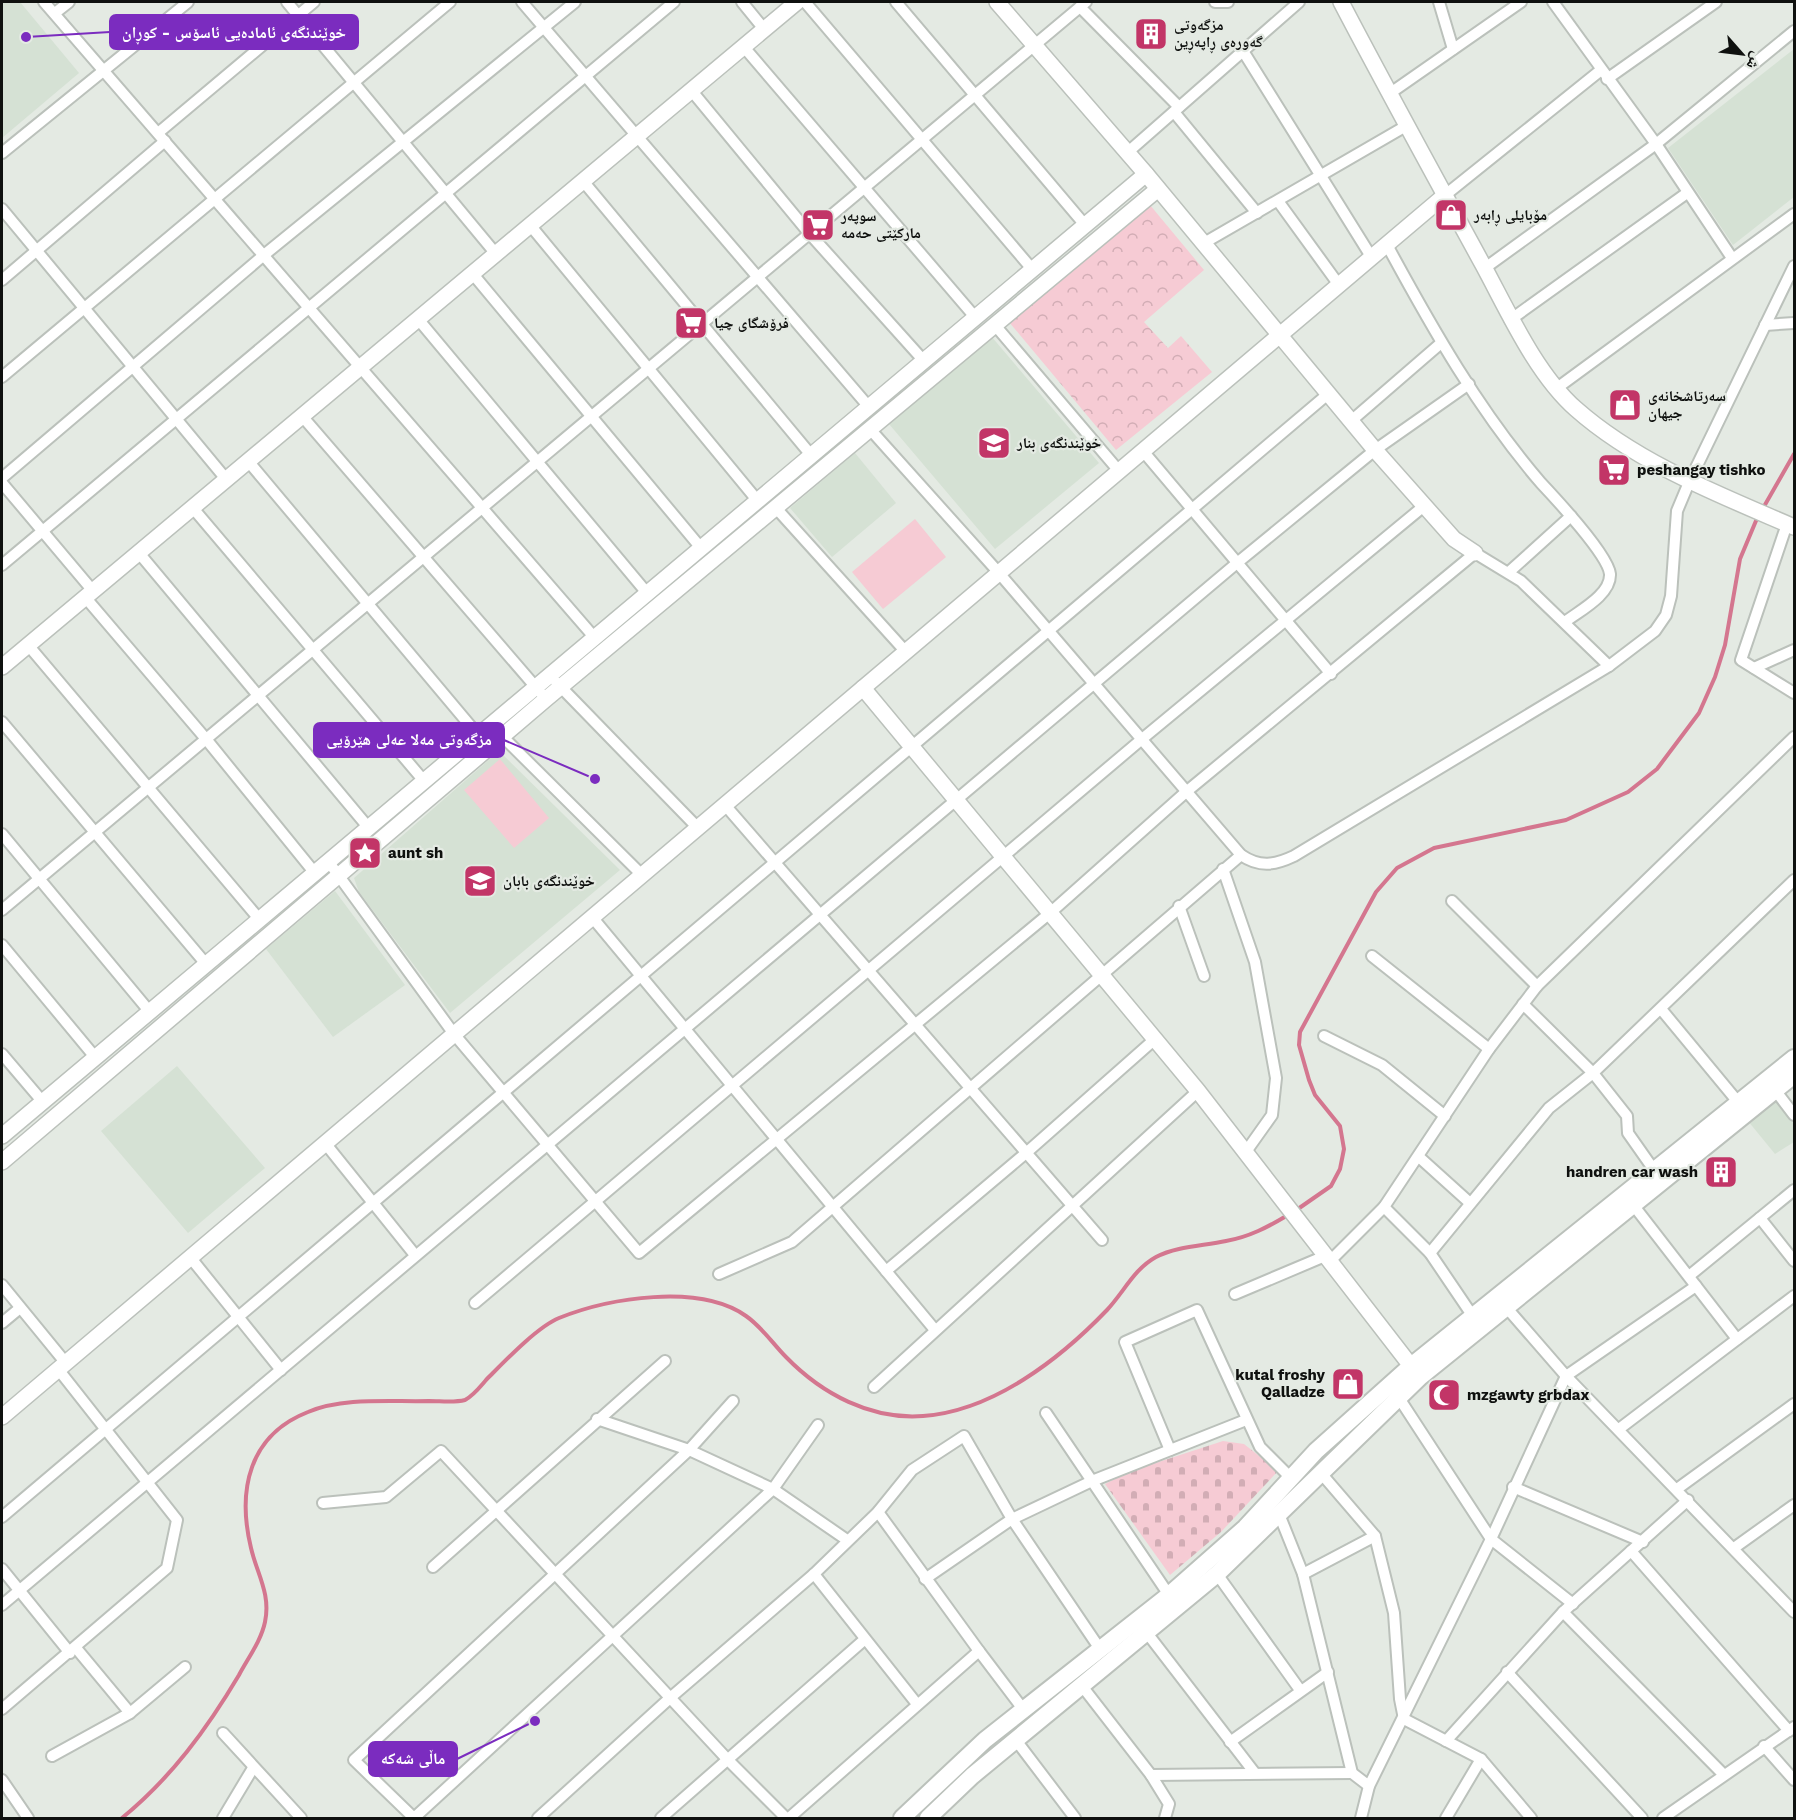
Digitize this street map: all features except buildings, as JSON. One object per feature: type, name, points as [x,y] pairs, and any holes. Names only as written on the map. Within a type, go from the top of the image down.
[{"type":"main road","points":[[928,1818],[1015,1739],[1217,1575],[1320,1472],[1399,1398],[1416,1372],[1472,1315],[1794,1058]]},
{"type":"main road","points":[[902,1818],[1023,1708],[1169,1594],[1245,1528],[1316,1451],[1416,1372],[1506,1307],[1794,1075]]},
{"type":"street","points":[[44,2],[594,637]]},
{"type":"street","points":[[55,13],[69,2]]},
{"type":"street","points":[[2,153],[188,2]]},
{"type":"street","points":[[286,2],[496,254]]},
{"type":"street","points":[[2,280],[314,2]]},
{"type":"street","points":[[2,377],[213,197],[450,2]]},
{"type":"street","points":[[522,2],[869,407]]},
{"type":"street","points":[[2,478],[264,255],[575,2]]},
{"type":"street","points":[[2,565],[674,2]]},
{"type":"street","points":[[742,2],[764,29]]},
{"type":"street","points":[[2,667],[797,2]]},
{"type":"street","points":[[805,2],[1032,269]]},
{"type":"street","points":[[896,2],[1085,225]]},
{"type":"street","points":[[997,2],[1128,152],[1375,450],[1454,539],[1509,572],[1609,666]]},
{"type":"street","points":[[1215,2],[1228,2]]},
{"type":"street","points":[[1128,152],[1299,2]]},
{"type":"street","points":[[1341,2],[1406,126],[1485,268],[1510,320],[1557,388],[1573,407],[1611,437],[1690,480],[1789,525],[1741,660],[1794,693]]},
{"type":"street","points":[[1439,2],[1453,49]]},
{"type":"street","points":[[1389,94],[1521,2]]},
{"type":"street","points":[[1553,2],[1656,144],[1732,258]]},
{"type":"street","points":[[2,1417],[1444,196],[1604,74],[1716,2]]},
{"type":"street","points":[[2,910],[1083,4],[1176,109],[1257,213]]},
{"type":"street","points":[[1485,268],[1656,144],[1794,31]]},
{"type":"street","points":[[743,46],[975,317]]},
{"type":"street","points":[[1243,51],[1372,258]]},
{"type":"street","points":[[691,90],[809,233],[924,361]]},
{"type":"street","points":[[1204,243],[1406,126]]},
{"type":"street","points":[[2,1162],[502,736],[541,694],[550,675],[594,637],[1146,174]]},
{"type":"street","points":[[583,181],[811,455]]},
{"type":"street","points":[[2,1136],[478,735],[541,694],[561,687],[1158,189]]},
{"type":"street","points":[[1510,320],[1687,193]]},
{"type":"street","points":[[1278,201],[1339,285]]},
{"type":"street","points":[[2,209],[226,479]]},
{"type":"street","points":[[1557,388],[1794,214]]},
{"type":"street","points":[[530,225],[757,500]]},
{"type":"street","points":[[1387,245],[1440,344],[1523,462],[1571,516],[1604,559],[1610,576],[1604,590],[1564,622]]},
{"type":"street","points":[[869,428],[999,573],[1047,632],[1241,855],[1255,862],[1269,865],[1294,856],[1609,666],[1655,631],[1666,615],[1673,586],[1677,511],[1794,266]]},
{"type":"street","points":[[472,273],[701,548]]},
{"type":"street","points":[[418,319],[647,593]]},
{"type":"street","points":[[1765,325],[1794,323]]},
{"type":"street","points":[[994,324],[1119,471]]},
{"type":"street","points":[[1351,421],[1440,344]]},
{"type":"street","points":[[2,1605],[957,802],[1237,563],[1375,450],[1469,384]]},
{"type":"street","points":[[2,1517],[1328,394]]},
{"type":"street","points":[[302,416],[541,694]]},
{"type":"street","points":[[1143,451],[1331,674]]},
{"type":"street","points":[[248,460],[478,735]]},
{"type":"street","points":[[2,483],[314,872]]},
{"type":"street","points":[[475,1303],[1142,739],[1424,506]]},
{"type":"street","points":[[192,507],[424,781]]},
{"type":"street","points":[[775,507],[906,651]]},
{"type":"street","points":[[1509,572],[1571,516]]},
{"type":"street","points":[[139,553],[368,826]]},
{"type":"street","points":[[328,861],[454,1034],[639,1253],[1050,912],[1186,792],[1475,553]]},
{"type":"street","points":[[620,615],[631,628]]},
{"type":"street","points":[[28,645],[260,920]]},
{"type":"street","points":[[1754,668],[1794,650]]},
{"type":"street","points":[[550,675],[698,828]]},
{"type":"street","points":[[862,688],[1198,1091],[1416,1372]]},
{"type":"street","points":[[2,722],[206,964]]},
{"type":"street","points":[[502,736],[642,875]]},
{"type":"street","points":[[1235,1294],[1327,1259],[1384,1207],[1490,1049],[1537,986],[1794,737]]},
{"type":"street","points":[[725,805],[1102,1240]]},
{"type":"street","points":[[2,834],[150,1012]]},
{"type":"street","points":[[719,1274],[792,1242],[1179,906],[1241,855]]},
{"type":"street","points":[[1223,869],[1255,962],[1276,1078],[1272,1115],[1245,1153]]},
{"type":"street","points":[[1430,1252],[1549,1108],[1593,1073],[1661,1010],[1794,880]]},
{"type":"street","points":[[1452,901],[1537,986]]},
{"type":"street","points":[[1179,906],[1204,976]]},
{"type":"street","points":[[592,917],[935,1330]]},
{"type":"street","points":[[2,945],[95,1057]]},
{"type":"street","points":[[1372,956],[1490,1049]]},
{"type":"street","points":[[1523,1004],[1593,1073],[1627,1116],[1628,1133],[1654,1170]]},
{"type":"street","points":[[1661,1010],[1738,1102]]},
{"type":"street","points":[[1324,1036],[1382,1065],[1445,1116]]},
{"type":"street","points":[[886,1271],[1026,1153],[1155,1039]]},
{"type":"street","points":[[2,1054],[42,1101]]},
{"type":"street","points":[[1775,1090],[1794,1115]]},
{"type":"street","points":[[874,1387],[1198,1091]]},
{"type":"street","points":[[325,1143],[416,1255]]},
{"type":"street","points":[[1419,1157],[1470,1203]]},
{"type":"street","points":[[1689,1276],[1794,1190]]},
{"type":"street","points":[[1634,1206],[1737,1339]]},
{"type":"street","points":[[1384,1207],[1430,1252],[1472,1315]]},
{"type":"street","points":[[1760,1218],[1794,1261]]},
{"type":"street","points":[[190,1257],[281,1370]]},
{"type":"street","points":[[2,1285],[21,1308],[106,1428],[177,1520],[167,1568],[2,1709]]},
{"type":"street","points":[[1361,1818],[1369,1786],[1491,1539],[1566,1376],[1696,1286]]},
{"type":"street","points":[[1619,1430],[1794,1296]]},
{"type":"street","points":[[1506,1307],[1566,1376],[1793,1607]]},
{"type":"street","points":[[2,1323],[21,1308]]},
{"type":"street","points":[[1170,1450],[1125,1342],[1197,1310],[1260,1447],[1291,1478]]},
{"type":"street","points":[[433,1567],[665,1361]]},
{"type":"street","points":[[1399,1398],[1491,1539],[1573,1604]]},
{"type":"street","points":[[734,1401],[689,1450],[354,1760],[414,1818],[773,1489],[818,1425]]},
{"type":"street","points":[[1677,1489],[1794,1404]]},
{"type":"street","points":[[1046,1413],[1169,1594]]},
{"type":"street","points":[[597,1419],[689,1450],[773,1489],[847,1539]]},
{"type":"street","points":[[925,1579],[1012,1519],[1092,1481],[1246,1420]]},
{"type":"street","points":[[538,1818],[670,1698],[814,1574],[847,1539],[878,1512],[912,1470],[964,1436],[1012,1519],[1100,1649]]},
{"type":"street","points":[[323,1503],[386,1497],[441,1451],[728,1760],[787,1818],[916,1704],[979,1652]]},
{"type":"street","points":[[1320,1472],[1375,1536],[1394,1613],[1400,1699],[1404,1719]]},
{"type":"street","points":[[1513,1487],[1643,1542]]},
{"type":"street","points":[[1446,1741],[1563,1612],[1688,1500]]},
{"type":"street","points":[[1734,1548],[1794,1505]]},
{"type":"street","points":[[878,1512],[979,1652],[1023,1708]]},
{"type":"street","points":[[1280,1514],[1304,1574],[1352,1773]]},
{"type":"street","points":[[1304,1574],[1375,1536]]},
{"type":"street","points":[[1630,1551],[1792,1729],[1723,1774],[1662,1818]]},
{"type":"street","points":[[2,1569],[130,1713]]},
{"type":"street","points":[[814,1574],[916,1704]]},
{"type":"street","points":[[1217,1575],[1299,1690]]},
{"type":"street","points":[[1563,1612],[1723,1774]]},
{"type":"street","points":[[1147,1633],[1254,1772]]},
{"type":"street","points":[[661,1818],[864,1640]]},
{"type":"street","points":[[52,1756],[130,1713],[185,1667]]},
{"type":"street","points":[[1230,1742],[1299,1690],[1328,1672]]},
{"type":"street","points":[[1507,1672],[1642,1818]]},
{"type":"street","points":[[1082,1686],[1151,1775],[1169,1804],[1165,1818]]},
{"type":"street","points":[[1404,1719],[1481,1759],[1531,1818]]},
{"type":"street","points":[[223,1733],[301,1818]]},
{"type":"street","points":[[1015,1739],[1075,1818]]},
{"type":"street","points":[[1764,1746],[1794,1780]]},
{"type":"street","points":[[1446,1818],[1481,1759]]},
{"type":"street","points":[[223,1818],[253,1768]]},
{"type":"street","points":[[1151,1775],[1254,1772],[1352,1773],[1369,1786]]},
{"type":"street","points":[[2,1780],[28,1818]]},
{"type":"shaded area","points":[[2,2],[20,2],[79,73],[2,138]]},
{"type":"shaded area","points":[[1794,49],[1794,197],[1733,245],[1668,148]]},
{"type":"shaded area","name":"خوێندنگەی بنار","points":[[991,336],[1099,463],[995,549],[889,424]]},
{"type":"shaded area","points":[[855,453],[896,503],[832,557],[790,508]]},
{"type":"shaded area","name":"خوێندنگەی بابان","points":[[499,751],[620,870],[450,1013],[359,892],[354,878]]},
{"type":"shaded area","points":[[335,891],[405,985],[333,1037],[266,949]]},
{"type":"shaded area","points":[[177,1066],[265,1168],[188,1233],[101,1131]]},
{"type":"shaded area","points":[[1775,1099],[1794,1124],[1794,1142],[1775,1154],[1748,1121]]},
{"type":"green space","points":[[1150,205],[1204,270],[1144,322],[1168,348],[1181,336],[1212,372],[1116,450],[1009,322]]},
{"type":"green space","points":[[915,519],[946,557],[883,609],[852,572]]},
{"type":"green space","points":[[500,759],[549,818],[514,848],[464,790]]},
{"type":"green space","points":[[1223,1441],[1244,1444],[1278,1471],[1221,1532],[1170,1575],[1105,1484],[1131,1471]]},
{"type":"waterway","points":[[1762,510],[1794,454]]},
{"type":"waterway","points":[[1295,1211],[1331,1186],[1340,1169],[1344,1149],[1340,1126],[1315,1095],[1309,1080],[1299,1045],[1300,1032],[1376,892],[1397,868],[1434,848],[1566,820],[1628,792],[1657,769],[1699,713],[1715,677],[1725,645],[1740,559],[1758,516]]},
{"type":"waterway","points":[[122,1818],[140,1803],[187,1752],[227,1695],[261,1636],[265,1622],[266,1602],[247,1526],[247,1486],[260,1450],[272,1435],[288,1422],[322,1407],[352,1402],[465,1400],[474,1394],[521,1346],[541,1329],[559,1318],[603,1305],[654,1297],[704,1300],[727,1306],[746,1316],[800,1370],[831,1393],[848,1402],[885,1414],[904,1416],[949,1412],[1000,1393],[1047,1364],[1107,1310],[1135,1274],[1156,1257],[1181,1248],[1243,1237],[1288,1215]]},
{"type":"place","name":"مزگەوتی گەورەی ڕاپەڕین","points":[[1151,34]]},
{"type":"place","name":"خوێندنگەی ئامادەیی ئاسۆس - کوڕان","points":[[26,37]]},
{"type":"place","name":"مۆبایلی ڕابەر","points":[[1451,215]]},
{"type":"place","name":"سوپەر مارکێتی حەمە","points":[[818,225]]},
{"type":"place","name":"فرۆشگای چیا","points":[[691,323]]},
{"type":"place","name":"سەرتاشخانەی جیهان","points":[[1625,405]]},
{"type":"place","name":"خوێندنگەی بنار","points":[[994,443]]},
{"type":"place","name":"peshangay tishko","points":[[1614,470]]},
{"type":"place","name":"مزگەوتی مەلا عەلی هێرۆیی","points":[[595,779]]},
{"type":"place","name":"aunt sh","points":[[365,853]]},
{"type":"place","name":"خوێندنگەی بابان","points":[[480,881]]},
{"type":"place","name":"handren car wash","points":[[1721,1172]]},
{"type":"place","name":"kutal froshy Qalladze","points":[[1348,1384]]},
{"type":"place","name":"mzgawty grbdax","points":[[1444,1395]]},
{"type":"place","name":"ماڵی شەکە","points":[[535,1721]]}]
